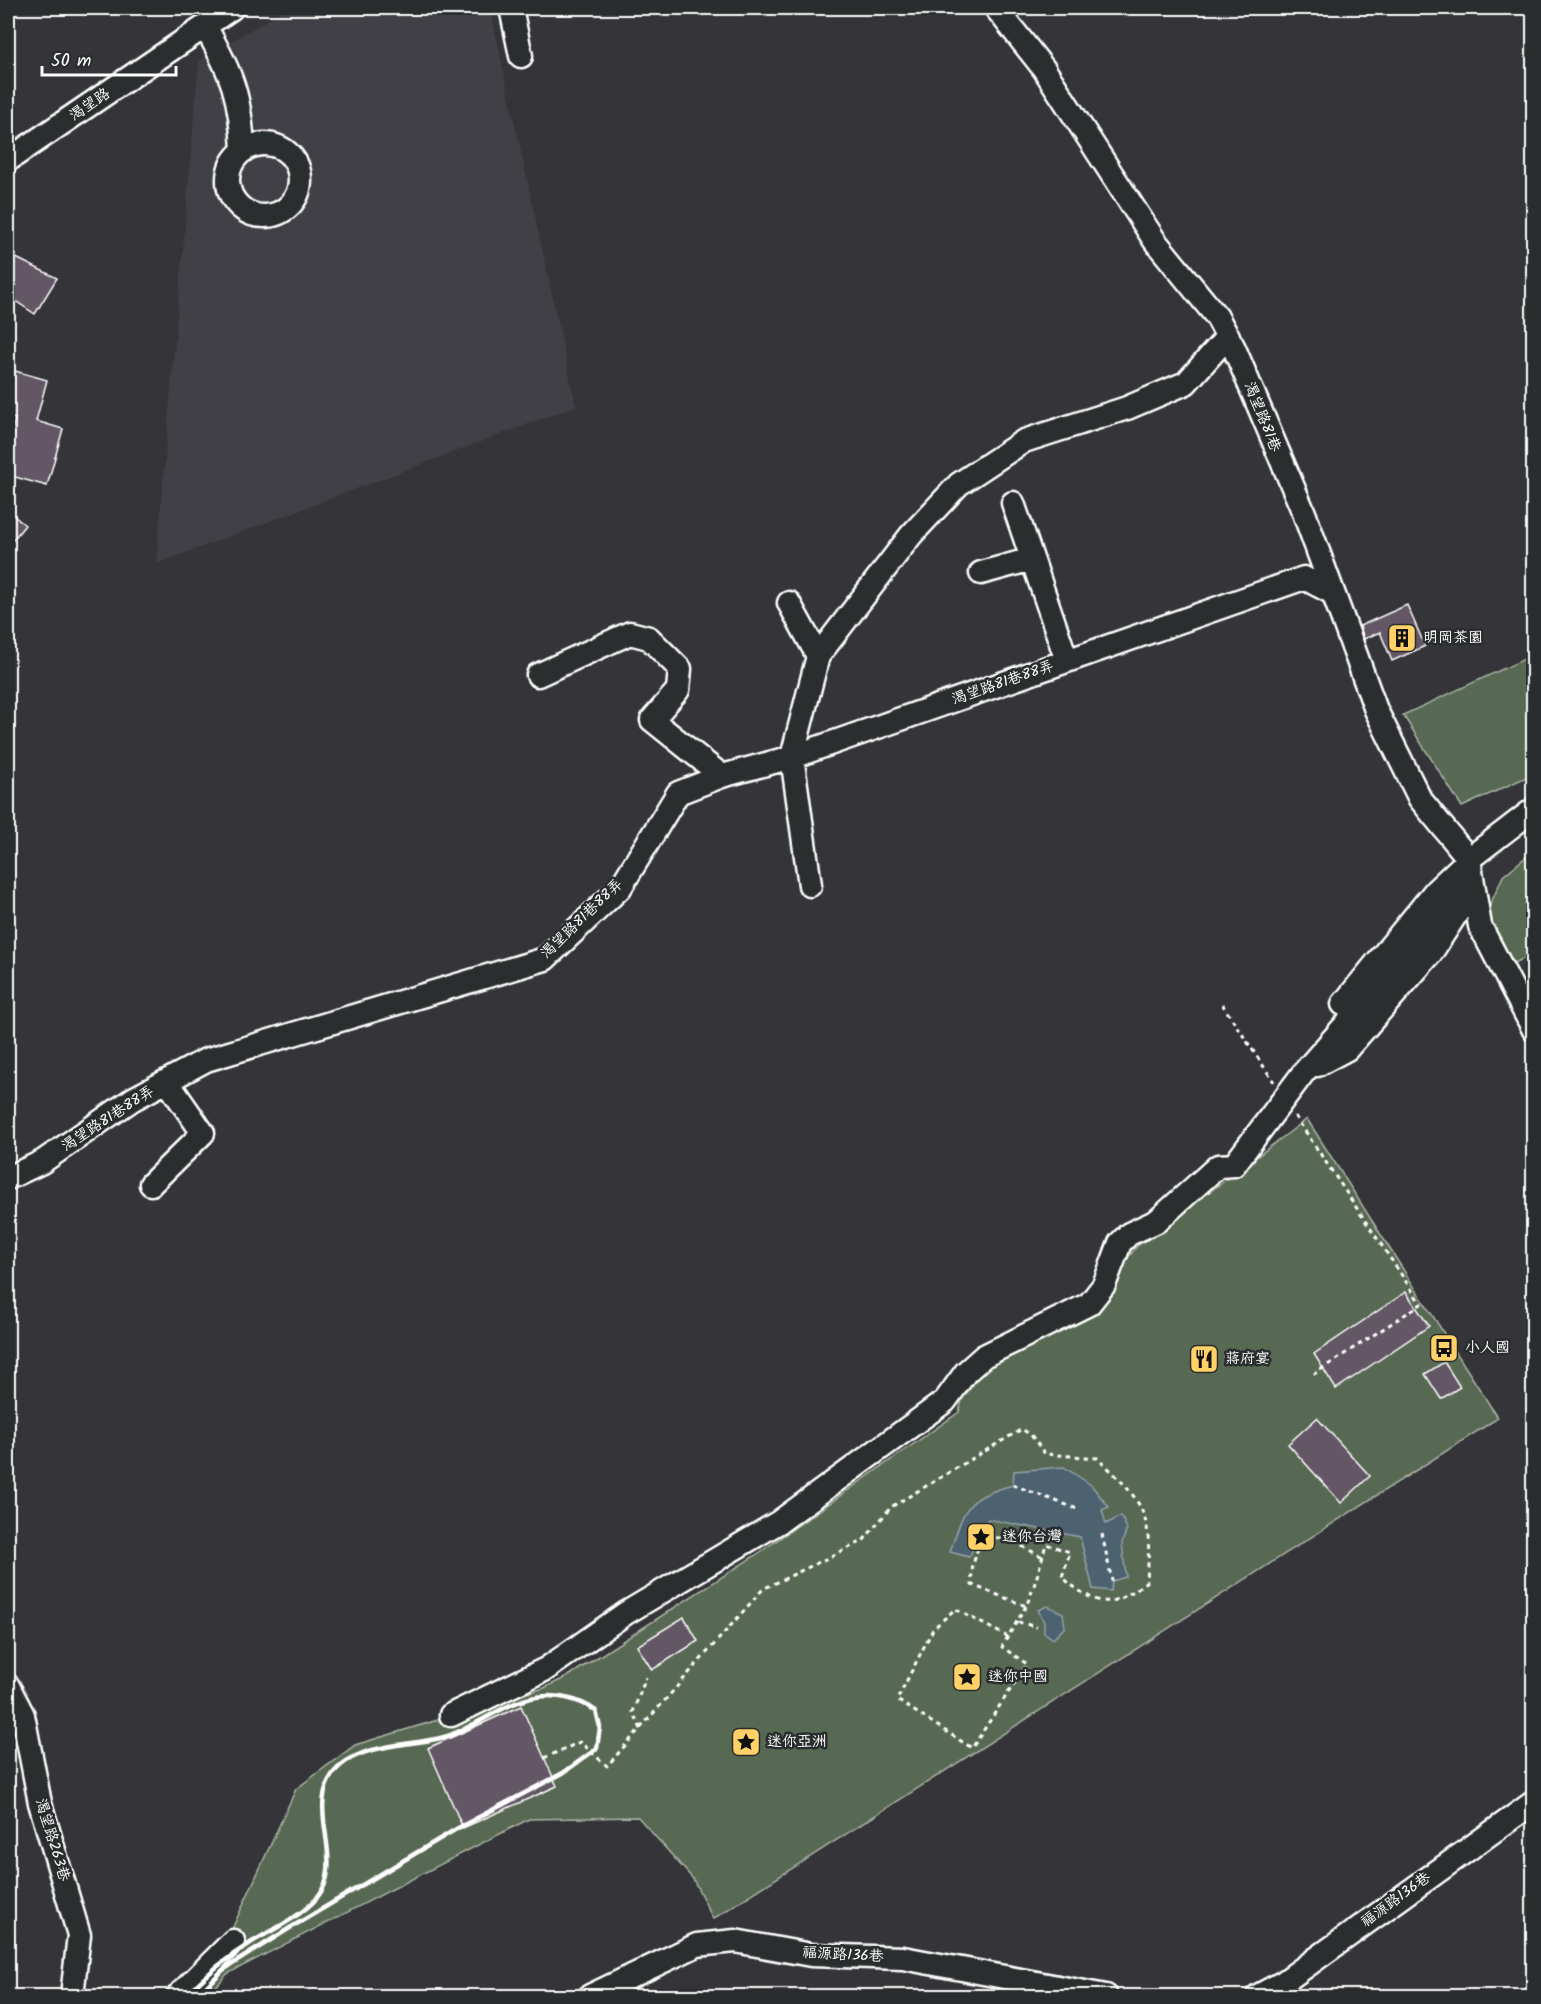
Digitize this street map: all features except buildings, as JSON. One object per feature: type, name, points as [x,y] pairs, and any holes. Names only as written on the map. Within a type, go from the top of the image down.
[{"type":"street","name":"渴望路","points":[[8,160],[206,28],[232,8]]},
{"type":"street","points":[[511,8],[520,56]]},
{"type":"street","name":"渴望路81巷","points":[[996,8],[1044,69],[1155,241],[1217,317],[1228,336],[1304,513],[1376,710],[1420,799],[1468,859]]},
{"type":"street","points":[[206,28],[227,65],[242,112],[243,151]]},
{"type":"street","points":[[810,885],[792,757],[818,656],[911,534],[959,484],[1024,441],[1127,408],[1186,383],[1228,336]]},
{"type":"street","points":[[1013,503],[1067,661]]},
{"type":"street","points":[[981,573],[1032,559]]},
{"type":"street","name":"渴望路81巷88弄","points":[[8,1178],[42,1162],[133,1099],[206,1060],[545,959],[620,888],[678,793],[722,776],[792,757],[1304,578],[1333,593]]},
{"type":"street","points":[[789,603],[818,656]]},
{"type":"street","points":[[538,675],[630,633],[649,638],[680,669],[678,690],[652,720],[722,776]]},
{"type":"street","points":[[451,1715],[546,1670],[626,1613],[779,1522],[945,1401],[966,1372],[984,1356],[1089,1304],[1104,1285],[1120,1244],[1129,1234],[1156,1221],[1218,1166],[1234,1165],[1304,1072],[1392,972],[1449,899],[1468,859],[1533,809]]},
{"type":"street","points":[[1468,859],[1480,926],[1533,1030]]},
{"type":"street","points":[[151,1184],[203,1133],[167,1081]]},
{"type":"street","name":"渴望路263巷","points":[[8,1686],[22,1715],[40,1803],[79,1935],[72,1996]]},
{"type":"street","name":"福源路136巷","points":[[1258,1996],[1284,1982],[1533,1802]]},
{"type":"street","points":[[178,1996],[232,1941]]},
{"type":"street","name":"福源路136巷","points":[[590,1996],[696,1945],[735,1941],[811,1955],[903,1958],[1093,1996],[1106,1996]]},
{"type":"path","points":[[1222,1004],[1421,1304],[1314,1374]]},
{"type":"path","points":[[544,1758],[580,1742],[607,1766],[697,1667],[724,1630],[763,1589],[863,1541],[891,1507],[1022,1429],[1031,1436],[1045,1454],[1098,1458],[1126,1489],[1144,1516],[1148,1550],[1147,1581],[1126,1598],[1101,1602],[1076,1589],[1062,1577],[1070,1552],[1046,1544],[1026,1606],[1017,1622],[1008,1637],[1002,1647],[1027,1664],[972,1748],[897,1700],[933,1629],[955,1609],[1008,1637]]},
{"type":"path","points":[[1013,1485],[1080,1510]]},
{"type":"path","points":[[1102,1534],[1112,1581]]},
{"type":"path","points":[[1026,1606],[972,1586],[971,1575],[977,1546],[985,1538],[995,1536],[1043,1557]]},
{"type":"path","points":[[1017,1622],[1037,1627]]},
{"type":"path","points":[[640,1729],[633,1712],[646,1677]]},
{"type":"shaded area","points":[[287,8],[490,8],[576,406],[156,564],[199,61]]},
{"type":"green space","points":[[1533,655],[1533,774],[1462,807],[1403,715]]},
{"type":"green space","points":[[1533,851],[1533,954],[1508,966],[1486,914],[1503,876]]},
{"type":"green space","points":[[1307,1119],[1498,1418],[713,1919],[693,1879],[638,1817],[529,1819],[227,1974],[208,1996],[173,1996],[232,1929],[296,1789],[355,1745],[544,1688],[567,1677],[756,1555],[959,1412],[969,1372],[1082,1320],[1136,1247]]},
{"type":"water","points":[[1064,1467],[1091,1485],[1109,1507],[1102,1510],[1106,1524],[1121,1516],[1127,1529],[1122,1543],[1126,1577],[1112,1581],[1111,1591],[1093,1589],[1080,1537],[988,1519],[969,1557],[950,1552],[959,1524],[969,1506],[985,1495],[1013,1485],[1014,1471]]},
{"type":"water","points":[[1047,1606],[1063,1613],[1065,1627],[1053,1639],[1044,1632],[1044,1622],[1038,1610]]},
{"type":"railway","points":[[186,1996],[225,1960],[294,1917],[316,1899],[324,1885],[328,1871],[324,1794],[329,1780],[338,1768],[350,1759],[381,1748],[444,1737],[531,1698],[548,1696],[565,1698],[596,1711],[600,1727],[597,1748],[563,1773],[458,1828],[290,1928],[223,1970],[198,1996]]},
{"type":"place","name":"明岡茶園","points":[[1402,638]]},
{"type":"place","name":"小人國","points":[[1444,1348]]},
{"type":"place","name":"蔣府宴","points":[[1204,1359]]},
{"type":"place","name":"迷你台灣","points":[[981,1537]]},
{"type":"place","name":"迷你中國","points":[[967,1677]]},
{"type":"place","name":"迷你亞洲","points":[[746,1742]]}]
